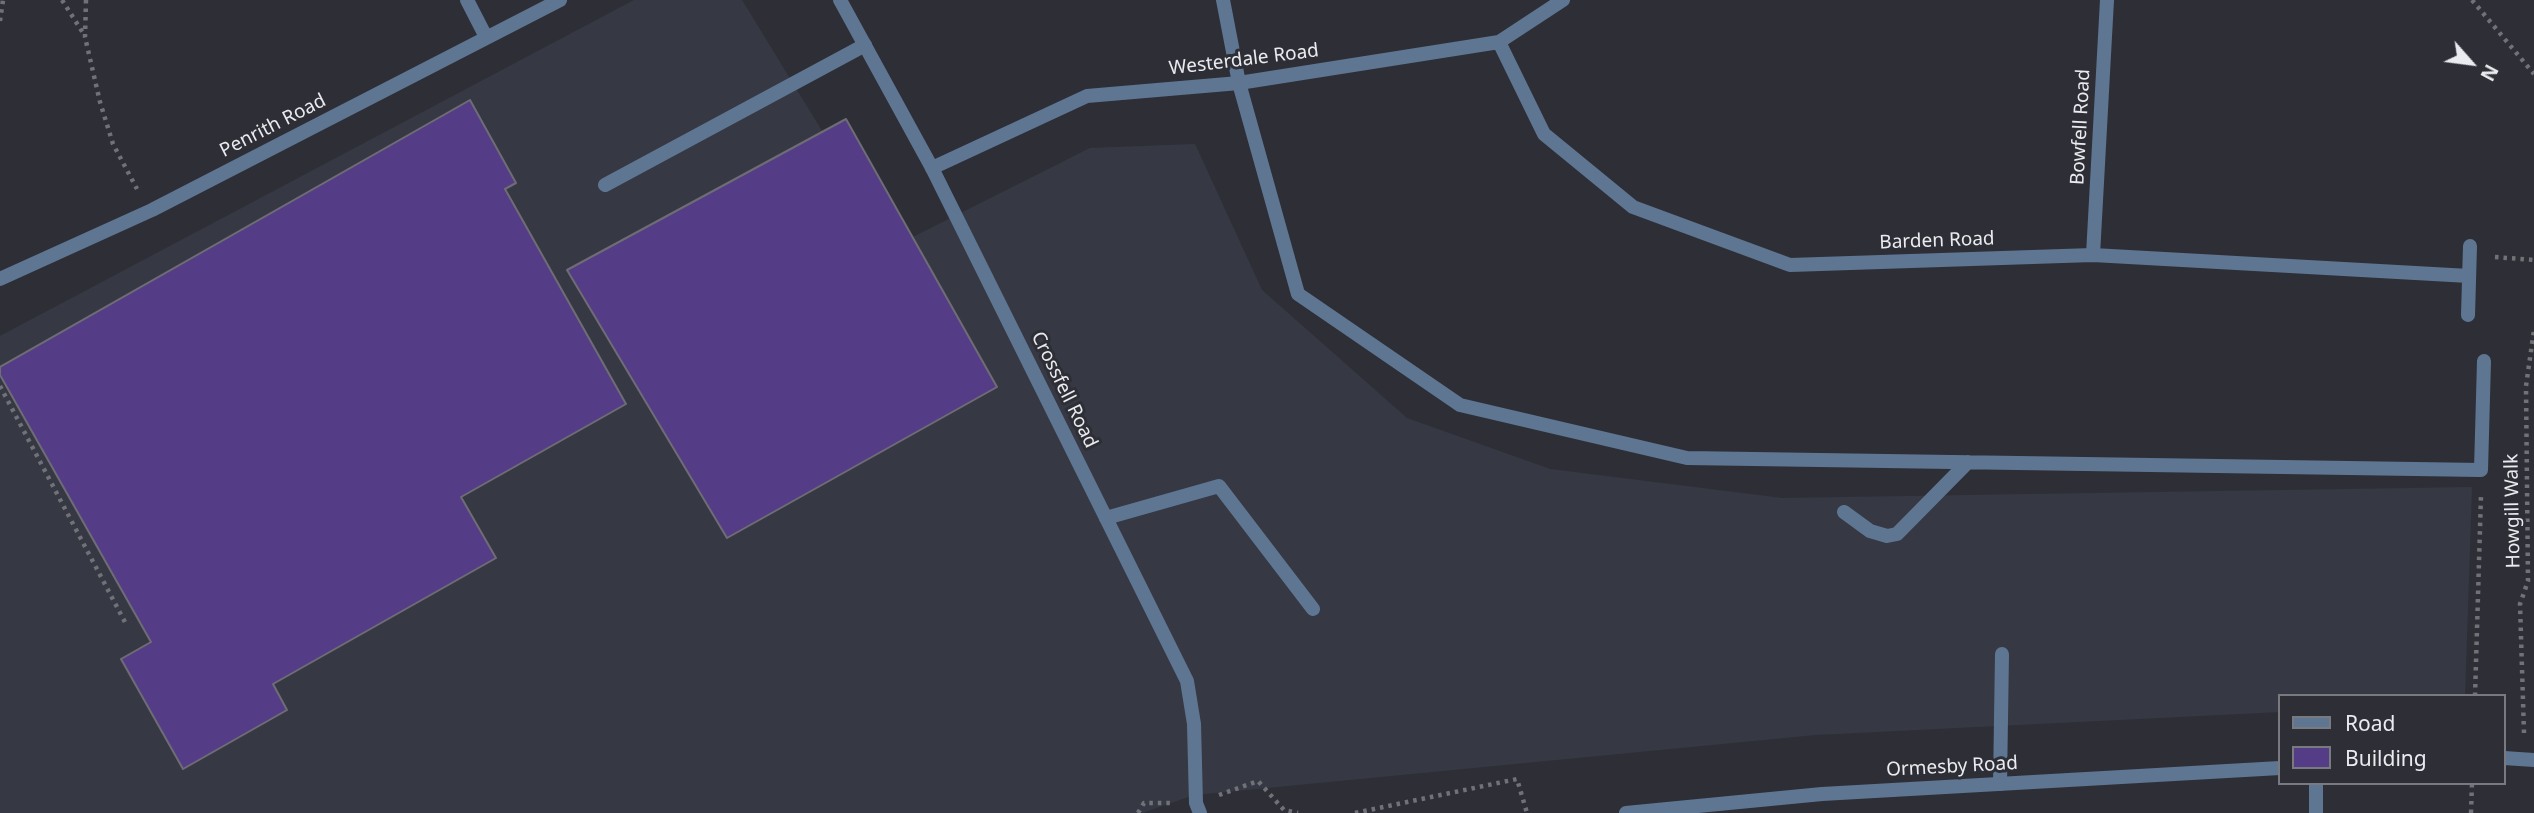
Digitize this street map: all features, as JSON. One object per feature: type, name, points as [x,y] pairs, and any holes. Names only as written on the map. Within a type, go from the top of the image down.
[{"type":"street","points":[[467,0],[486,37]]},
{"type":"street","name":"Penrith Road","points":[[0,279],[152,210],[560,0]]},
{"type":"street","name":"Crossfell Road","points":[[840,0],[932,168],[1187,681],[1194,724],[1196,803],[1200,813]]},
{"type":"street","points":[[1223,0],[1239,83],[1298,293],[1460,405],[1687,458],[2482,470],[2484,360]]},
{"type":"street","name":"Westerdale Road","points":[[932,168],[1087,96],[1239,83],[1499,42],[1563,0]]},
{"type":"street","name":"Bowfell Road","points":[[2093,255],[2107,0]]},
{"type":"street","name":"Barden Road","points":[[1499,42],[1544,134],[1633,207],[1790,265],[2093,255],[2469,276]]},
{"type":"street","points":[[605,185],[865,45]]},
{"type":"street","points":[[2468,315],[2470,251]]},
{"type":"street","points":[[1844,512],[1870,531],[1887,536],[1897,534],[1968,462]]},
{"type":"street","points":[[1106,518],[1219,486],[1313,609]]},
{"type":"street","points":[[2000,784],[2003,654]]},
{"type":"street","points":[[2506,758],[2534,760]]},
{"type":"street","name":"Ormesby Road","points":[[1626,813],[1822,794],[2278,768]]},
{"type":"street","points":[[2316,785],[2316,813]]},
{"type":"path","points":[[0,21],[3,0]]},
{"type":"path","points":[[62,0],[85,37]]},
{"type":"path","points":[[86,0],[85,37],[113,144],[152,210]]},
{"type":"path","points":[[2472,0],[2534,74]]},
{"type":"path","points":[[2470,251],[2534,260]]},
{"type":"path","name":"Howgill Walk","points":[[2524,733],[2520,604],[2528,581],[2526,386],[2534,330]]},
{"type":"path","points":[[0,386],[126,624]]},
{"type":"path","points":[[2475,694],[2482,470]]},
{"type":"path","points":[[1355,813],[1517,779],[1527,813]]},
{"type":"path","points":[[2470,813],[2472,785]]},
{"type":"shaded area","points":[[634,0],[742,0],[893,247],[1090,148],[1195,144],[1262,290],[1407,418],[1550,469],[1782,498],[2472,487],[2465,694],[2278,694],[2278,712],[1815,735],[1194,795],[1142,813],[0,813],[0,336]]},
{"type":"building","points":[[470,100],[516,183],[505,189],[626,404],[461,497],[496,558],[273,684],[287,710],[183,769],[121,659],[151,642],[0,375],[0,367]]},
{"type":"building","points":[[846,119],[997,387],[727,538],[567,270]]}]
